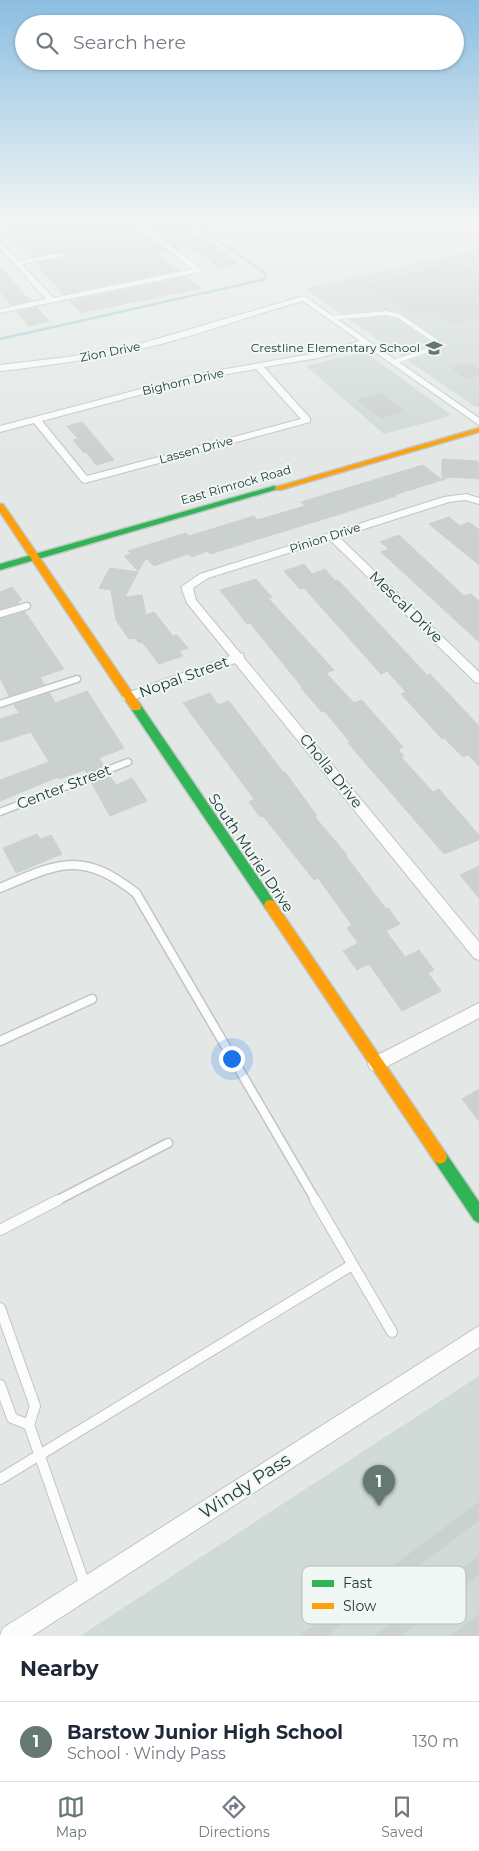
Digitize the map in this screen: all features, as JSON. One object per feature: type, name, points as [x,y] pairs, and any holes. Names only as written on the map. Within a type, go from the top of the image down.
[{"type":"main road","points":[[454,423],[477,418]]},
{"type":"main road","name":"East Rimrock Road","points":[[0,567],[479,430]]},
{"type":"main road","name":"South Muriel Drive","points":[[0,506],[21,546],[34,558],[479,1215]]},
{"type":"main road","points":[[21,546],[40,540]]},
{"type":"street","points":[[0,311],[65,297]]},
{"type":"street","name":"Zion Drive","points":[[0,368],[82,358],[130,349],[180,336],[256,311],[304,298],[332,318]]},
{"type":"street","points":[[332,318],[477,418]]},
{"type":"street","name":"Bighorn Drive","points":[[0,429],[170,384],[318,355],[367,342]]},
{"type":"street","name":"Lassen Drive","points":[[37,420],[85,480],[307,420],[258,366]]},
{"type":"street","name":"Pinion Drive","points":[[187,587],[204,576],[448,499],[466,497],[479,501]]},
{"type":"street","name":"Mescal Drive","points":[[332,536],[479,679]]},
{"type":"street","name":"Cholla Drive","points":[[187,587],[191,601],[479,952]]},
{"type":"street","name":"Nopal Street","points":[[128,697],[239,658]]},
{"type":"street","points":[[376,1064],[479,1010]]},
{"type":"street","name":"Windy Pass","points":[[11,1636],[479,1336]]},
{"type":"lane","points":[[332,318],[386,313],[400,316],[437,342],[434,348],[394,362]]},
{"type":"lane","points":[[0,614],[27,606]]},
{"type":"lane","points":[[0,704],[76,679]]},
{"type":"lane","name":"Center Street","points":[[0,812],[128,762]]},
{"type":"lane","points":[[0,888],[52,866],[75,864],[99,869],[119,878],[136,893],[392,1332]]},
{"type":"lane","points":[[0,1040],[92,999]]},
{"type":"lane","points":[[0,1230],[168,1143]]},
{"type":"lane","points":[[0,1479],[352,1265]]},
{"type":"lane","points":[[0,1308],[35,1406],[29,1426],[86,1588]]},
{"type":"lane","points":[[0,1385],[12,1418],[29,1426]]},
{"type":"shaded area","name":"Crestline Elementary School","points":[[317,297],[479,297],[479,406],[474,406]]},
{"type":"shaded area","points":[[363,352],[450,414],[447,417],[384,434],[306,366]]},
{"type":"shaded area","points":[[479,1376],[479,1636],[80,1636]]},
{"type":"building","points":[[5,297],[28,297],[31,300],[11,305]]},
{"type":"building","points":[[87,297],[157,297],[81,313],[69,301]]},
{"type":"building","points":[[385,297],[479,297],[479,317],[453,324],[432,310],[414,315]]},
{"type":"building","points":[[37,307],[49,321],[29,326],[17,312]]},
{"type":"building","points":[[469,363],[479,370],[479,375],[465,378],[451,368]]},
{"type":"building","points":[[381,393],[404,411],[381,418],[358,400]]},
{"type":"building","points":[[82,422],[114,460],[96,465],[73,440],[78,439],[67,426]]},
{"type":"building","points":[[442,459],[478,461],[479,479],[450,477],[442,480]]},
{"type":"building","points":[[423,465],[442,480],[353,510],[210,554],[208,551],[191,557],[188,554],[154,566],[146,558],[138,571],[124,556],[131,554],[128,551],[186,533],[189,536],[254,516],[257,520],[305,506],[301,502]]},
{"type":"building","points":[[449,517],[460,526],[469,522],[479,530],[479,565],[429,524]]},
{"type":"building","points":[[399,535],[464,596],[471,594],[479,601],[479,642],[381,552],[389,549],[380,542]]},
{"type":"building","points":[[304,564],[312,574],[325,569],[335,581],[338,580],[427,675],[430,674],[479,726],[479,766],[468,755],[463,757],[444,738],[442,739],[401,694],[406,692],[387,671],[381,674],[304,588],[300,589],[284,571]]},
{"type":"building","points":[[110,568],[138,572],[125,597],[142,595],[146,615],[154,612],[173,636],[177,635],[188,648],[179,651],[183,656],[159,664],[142,642],[139,643],[135,638],[129,639],[116,620],[111,590],[99,588]]},
{"type":"building","points":[[256,579],[272,597],[268,598],[334,670],[326,673],[354,703],[362,700],[403,747],[398,749],[404,756],[401,757],[433,792],[439,789],[479,835],[479,840],[444,854],[348,743],[350,742],[324,711],[322,712],[301,688],[250,623],[247,624],[220,590]]},
{"type":"building","points":[[12,587],[22,600],[18,601],[19,603],[0,609],[0,592]]},
{"type":"building","points":[[25,612],[64,669],[40,677],[44,684],[9,696],[0,678],[0,619]]},
{"type":"building","points":[[87,691],[124,748],[99,758],[104,766],[86,773],[85,770],[59,779],[58,777],[0,801],[0,780],[49,762],[31,732],[0,742],[0,719],[19,713],[14,705],[50,693],[55,703]]},
{"type":"building","points":[[210,693],[218,705],[229,701],[283,772],[285,772],[317,816],[315,817],[347,855],[386,909],[388,908],[400,924],[386,931],[405,957],[419,950],[434,970],[428,973],[441,991],[402,1011],[369,964],[357,970],[343,951],[358,943],[347,928],[352,925],[318,878],[314,880],[263,816],[260,817],[249,802],[254,799],[183,703]]},
{"type":"building","points":[[109,775],[116,785],[132,778],[147,801],[110,816],[91,782]]},
{"type":"building","points":[[37,834],[40,839],[51,835],[62,854],[16,873],[3,848]]},
{"type":"building","points":[[479,866],[479,898],[460,875]]},
{"type":"building","points":[[479,1089],[479,1121],[462,1099]]},
{"type":"building","points":[[479,1502],[479,1520],[418,1566],[394,1566]]},
{"type":"building","points":[[479,1556],[479,1575],[466,1585],[466,1566]]},
{"type":"building","points":[[479,1614],[479,1636],[451,1636]]},
{"type":"building","points":[[316,1624],[342,1624],[326,1636],[300,1636]]},
{"type":"building","points":[[391,1624],[416,1624],[400,1636],[375,1636]]},
{"type":"waterway","points":[[0,339],[185,297]]},
{"type":"traffic: fast","points":[[0,567],[277,488]]},
{"type":"traffic: fast","points":[[136,707],[270,905]]},
{"type":"traffic: fast","points":[[440,1157],[479,1215]]},
{"type":"traffic: slow","points":[[277,488],[479,430]]},
{"type":"traffic: slow","points":[[0,506],[136,707]]},
{"type":"traffic: slow","points":[[270,905],[440,1157]]},
{"type":"place","name":"Crestline Elementary School","points":[[434,348]]},
{"type":"place","name":"Barstow Junior High School","points":[[379,1506]]}]
